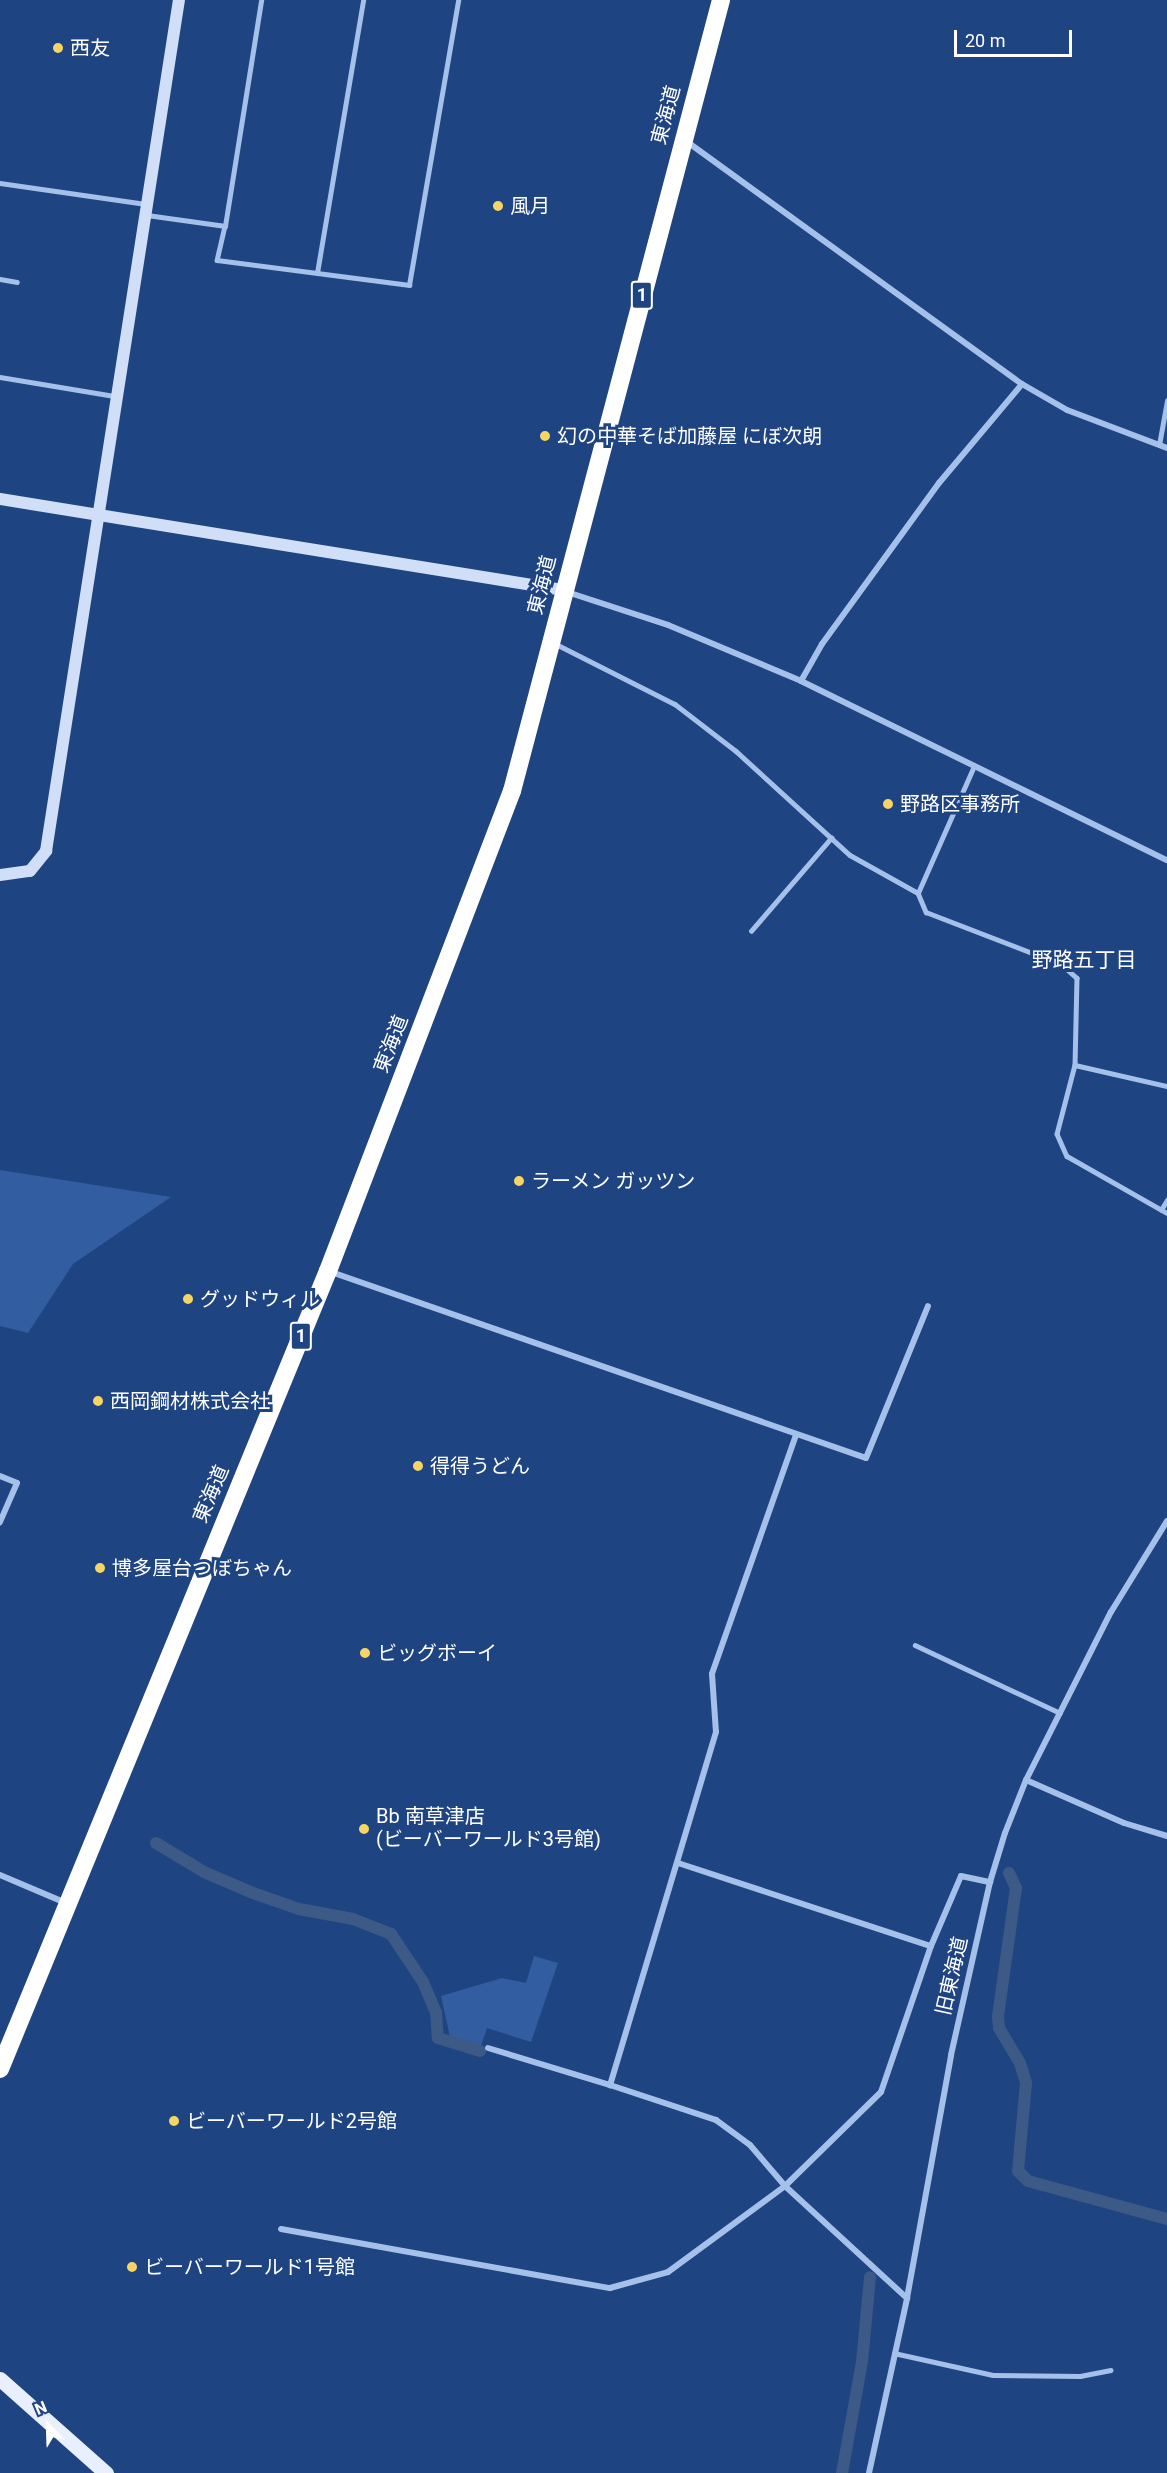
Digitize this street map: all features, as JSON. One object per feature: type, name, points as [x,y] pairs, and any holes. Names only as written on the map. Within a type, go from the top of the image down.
[{"type":"highway","name":"東海道","points":[[0,2069],[328,1270],[513,791],[721,0]]},
{"type":"main road","points":[[0,2379],[106,2473]]},
{"type":"street","points":[[0,876],[30,871],[46,851],[115,396],[179,0]]},
{"type":"street","points":[[683,139],[1022,384],[1067,410],[1167,448]]},
{"type":"street","points":[[801,681],[822,644],[939,483],[1022,384]]},
{"type":"street","points":[[0,499],[97,517],[564,590],[668,626],[801,681],[1167,860]]},
{"type":"street","points":[[328,1270],[866,1458],[928,1306]]},
{"type":"street","points":[[610,2085],[716,1732],[712,1674],[796,1435]]},
{"type":"street","points":[[0,1476],[17,1483],[0,1522]]},
{"type":"street","name":"旧東海道","points":[[869,2473],[907,2298],[951,2055],[990,1882],[1026,1780],[1111,1612],[1167,1521]]},
{"type":"street","points":[[1026,1780],[1124,1823],[1167,1836]]},
{"type":"street","points":[[678,1863],[931,1946]]},
{"type":"street","points":[[0,1875],[67,1903]]},
{"type":"street","points":[[282,2229],[610,2288],[668,2272],[785,2186],[881,2092],[931,1946],[961,1876],[990,1882]]},
{"type":"street","points":[[488,2048],[716,2120],[750,2145],[785,2186],[907,2298]]},
{"type":"lane","points":[[261,0],[225,226],[217,261],[409,285],[458,0]]},
{"type":"lane","points":[[317,273],[363,0]]},
{"type":"lane","points":[[0,183],[225,226]]},
{"type":"lane","points":[[0,279],[17,282]]},
{"type":"lane","points":[[0,377],[115,396]]},
{"type":"lane","points":[[1159,446],[1167,401]]},
{"type":"lane","points":[[551,642],[675,704],[736,751],[850,855],[918,893],[926,912],[1061,963],[1077,978],[1075,1065],[1057,1134],[1067,1156],[1167,1213]]},
{"type":"lane","points":[[918,893],[974,766]]},
{"type":"lane","points":[[751,931],[831,838]]},
{"type":"lane","points":[[1075,1065],[1167,1086]]},
{"type":"lane","points":[[1161,1210],[1167,1200]]},
{"type":"lane","points":[[915,1645],[1060,1713]]},
{"type":"lane","points":[[894,2353],[993,2375],[1080,2376],[1110,2370]]},
{"type":"shaded area","points":[[0,1170],[171,1197],[73,1264],[28,1333],[0,1326]]},
{"type":"shaded area","points":[[534,1956],[558,1963],[531,2042],[487,2028],[481,2046],[450,2037],[441,1996],[502,1978],[526,1983]]},
{"type":"waterway","points":[[156,1843],[204,1872],[253,1893],[299,1909],[353,1919],[391,1934],[423,1982],[436,2012],[438,2038],[480,2051]]},
{"type":"waterway","points":[[1009,1873],[1016,1888],[998,2016],[999,2028],[1020,2063],[1026,2083],[1018,2171],[1028,2181],[1167,2219]]},
{"type":"waterway","points":[[842,2473],[862,2362],[870,2277]]},
{"type":"place","name":"西友","points":[[58,48]]},
{"type":"place","name":"風月","points":[[498,206]]},
{"type":"place","name":"幻の中華そば加藤屋 にぼ次朗","points":[[545,436]]},
{"type":"place","name":"野路区事務所","points":[[888,804]]},
{"type":"place","name":"ラーメン ガッツン","points":[[519,1181]]},
{"type":"place","name":"グッドウィル","points":[[188,1299]]},
{"type":"place","name":"西岡鋼材株式会社","points":[[98,1401]]},
{"type":"place","name":"得得うどん","points":[[418,1466]]},
{"type":"place","name":"博多屋台つぼちゃん","points":[[100,1568]]},
{"type":"place","name":"ビッグボーイ","points":[[365,1653]]},
{"type":"place","name":"Bb 南草津店 (ビーバーワールド3号館)","points":[[364,1829]]},
{"type":"place","name":"ビーバーワールド2号館","points":[[174,2121]]},
{"type":"place","name":"ビーバーワールド1号館","points":[[132,2267]]},
{"type":"district","name":"野路五丁目","points":[[1084,960]]}]
